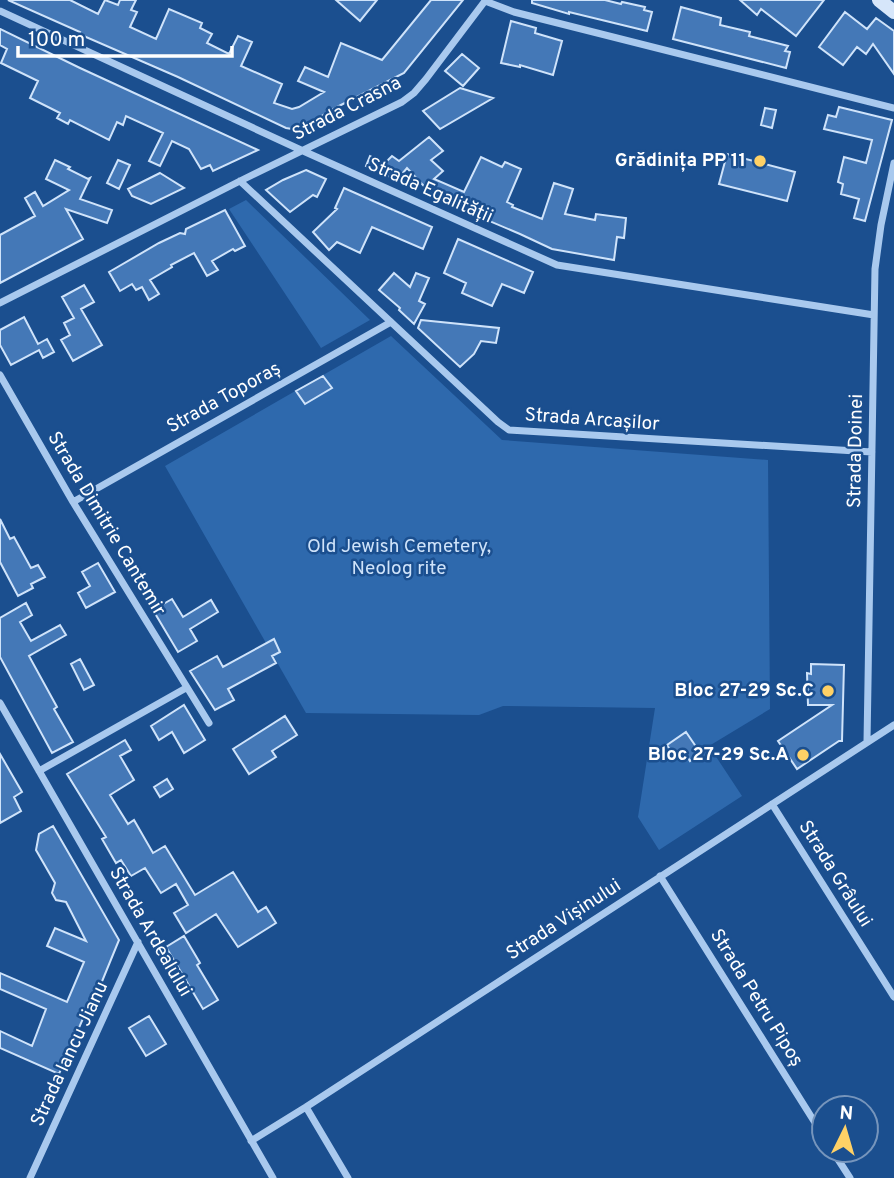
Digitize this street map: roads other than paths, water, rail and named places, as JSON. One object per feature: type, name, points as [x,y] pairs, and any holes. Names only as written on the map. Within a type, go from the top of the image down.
[{"type":"street","points":[[879,0],[894,12]]},
{"type":"street","name":"Strada Crasna","points":[[0,303],[301,150],[387,110],[414,93],[485,1],[514,12],[894,108]]},
{"type":"street","name":"Strada Egalității","points":[[0,11],[557,265],[874,315]]},
{"type":"street","name":"Strada Doinei","points":[[867,742],[875,269],[894,163]]},
{"type":"street","name":"Strada Arcașilor","points":[[240,181],[509,430],[872,452]]},
{"type":"street","name":"Strada Toporaș","points":[[73,502],[391,322]]},
{"type":"street","name":"Strada Dimitrie Cantemir","points":[[0,375],[73,502],[209,723]]},
{"type":"street","points":[[39,771],[186,688]]},
{"type":"street","name":"Strada Ardealului","points":[[0,703],[273,1178]]},
{"type":"street","name":"Strada Vișinului","points":[[251,1140],[894,725]]},
{"type":"street","name":"Strada Grâului","points":[[772,804],[894,997]]},
{"type":"street","name":"Strada Petru Pipoș","points":[[660,876],[810,1115]]},
{"type":"street","name":"Strada Iancu Jianu","points":[[30,1178],[138,942]]},
{"type":"street","points":[[306,1107],[348,1178]]},
{"type":"place","name":"Grădinița PP 11","points":[[760,161]]},
{"type":"place","name":"Bloc 27-29 Sc.C","points":[[828,691]]},
{"type":"place","name":"Bloc 27-29 Sc.A","points":[[803,755]]},
{"type":"park label","name":"Old Jewish Cemetery, Neolog rite","points":[[399,558]]}]
